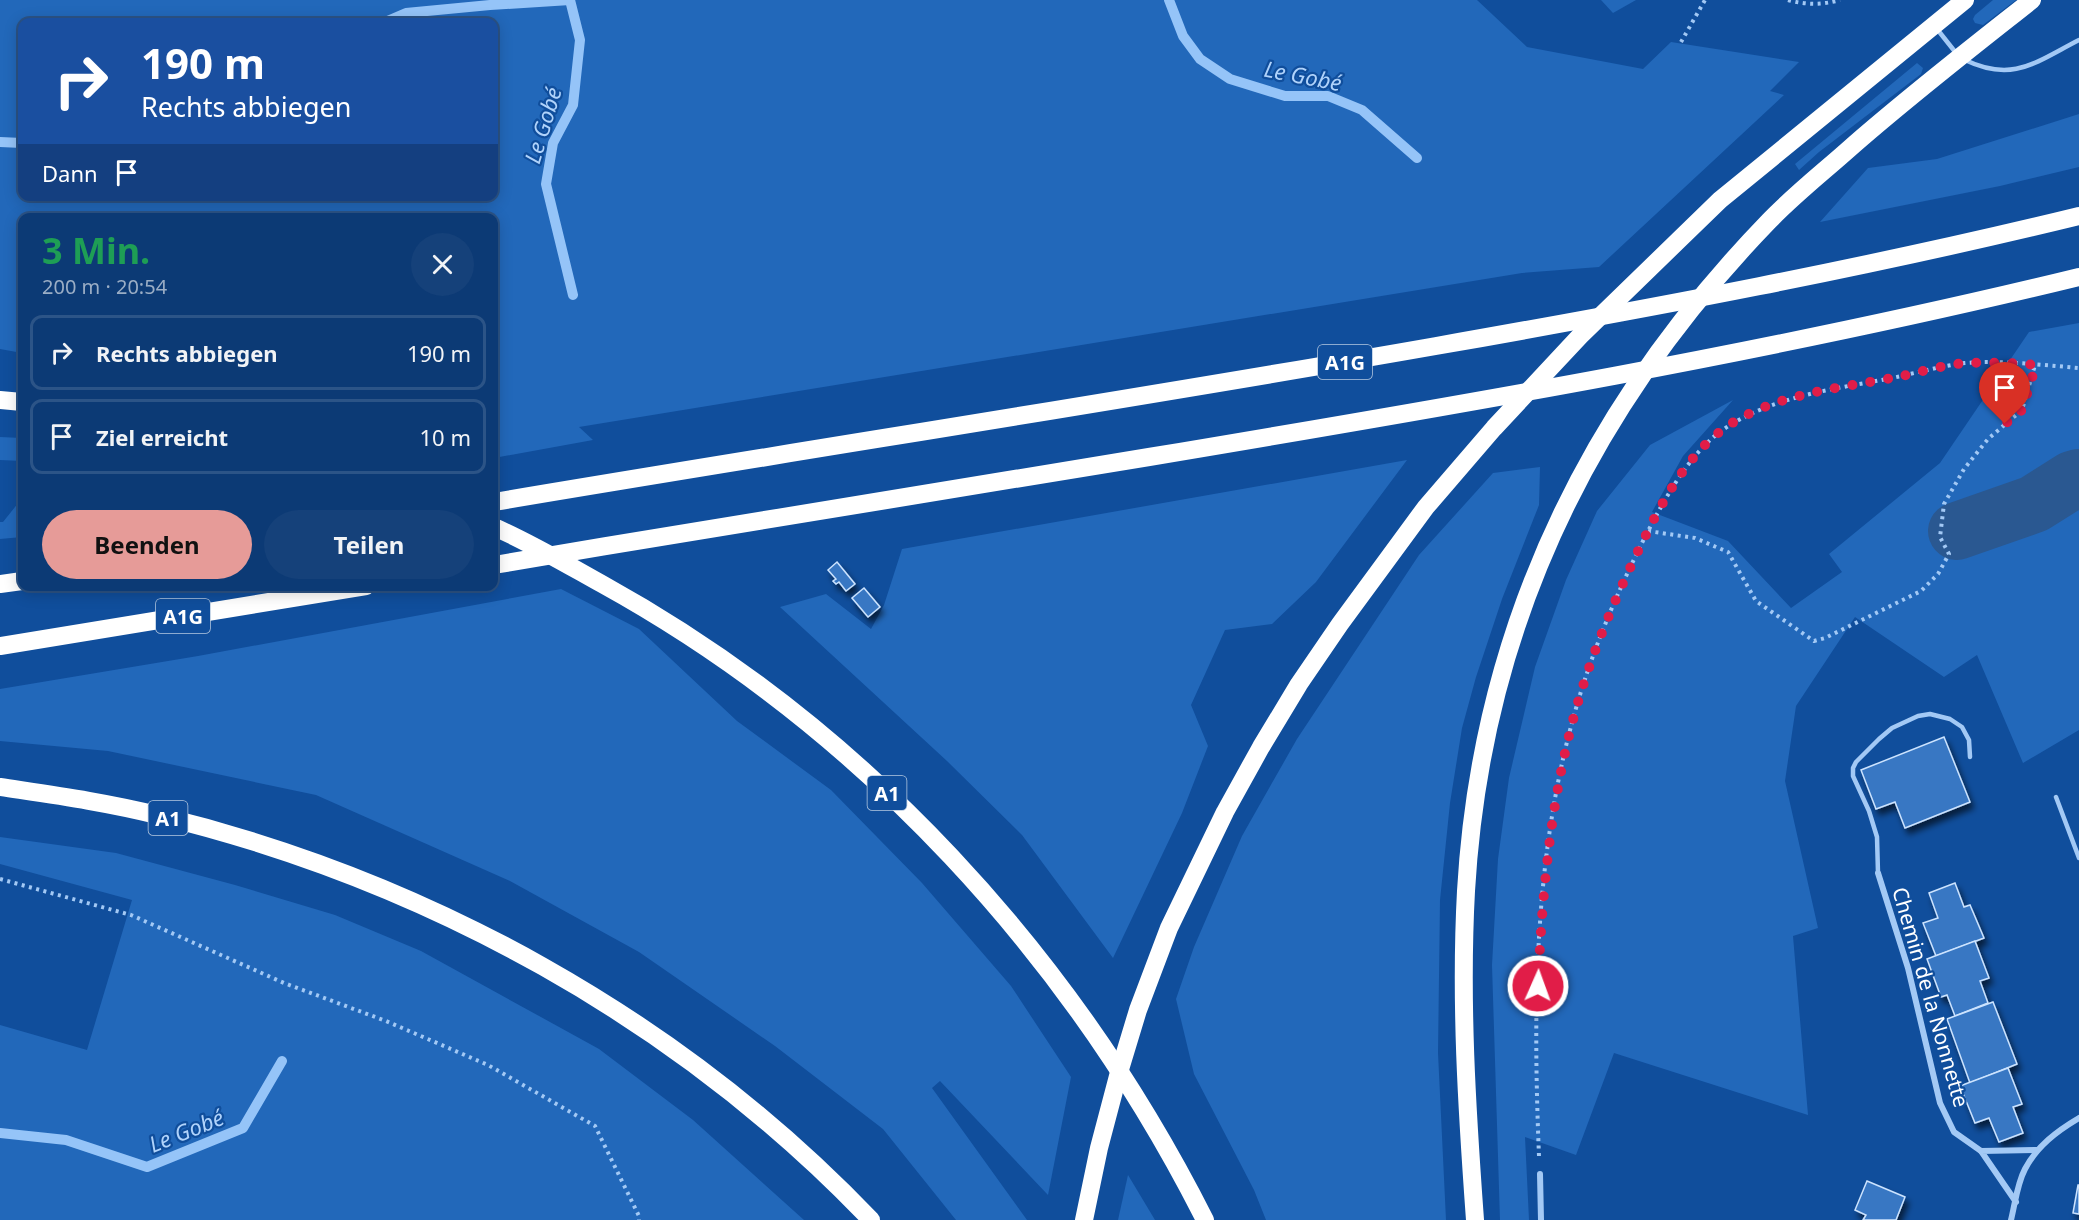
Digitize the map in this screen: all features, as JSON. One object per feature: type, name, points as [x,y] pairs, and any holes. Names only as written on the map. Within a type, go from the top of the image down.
[{"type":"highway","points":[[1084,1220],[1099,1148],[1118,1076],[1138,1010],[1169,928],[1225,812],[1299,684],[1340,624],[1426,507],[1535,383],[1616,301],[1720,200],[1965,0]]},
{"type":"highway","points":[[1475,1220],[1464,1005],[1466,902],[1472,829],[1482,762],[1507,656],[1543,554],[1579,478],[1631,390],[1686,314],[1725,268],[1810,182],[2032,0]]},
{"type":"highway","name":"A1G","points":[[498,501],[1297,371],[1652,308],[1816,276],[2079,216]]},
{"type":"highway","points":[[498,564],[1308,430],[1659,368],[1979,301],[2079,277]]},
{"type":"highway","points":[[0,400],[18,402]]},
{"type":"highway","name":"A1","points":[[498,529],[631,600],[708,648],[788,706],[848,756],[911,816],[971,878],[1029,944],[1083,1017],[1135,1093],[1178,1167],[1205,1220]]},
{"type":"highway","points":[[0,584],[18,582]]},
{"type":"highway","name":"A1G","points":[[0,646],[336,591]]},
{"type":"highway","name":"A1","points":[[0,787],[66,797],[156,815],[247,840],[332,868],[412,900],[491,938],[570,981],[644,1029],[715,1080],[782,1135],[871,1220]]},
{"type":"street","name":"Chemin de la Nonnette","points":[[1878,873],[1908,968],[1940,1103],[1954,1132],[1981,1151],[2016,1202]]},
{"type":"street","points":[[2011,1220],[2024,1171],[2037,1150],[2056,1131],[2079,1118]]},
{"type":"street","points":[[1981,1151],[2037,1150]]},
{"type":"street","points":[[1540,1174],[1541,1220]]},
{"type":"lane","points":[[1934,25],[1960,57],[1984,69],[2022,69],[2079,40]]},
{"type":"lane","points":[[1878,873],[1877,837],[1869,811],[1853,776],[1856,762],[1892,728],[1930,714],[1950,719],[1962,727],[1969,740],[1970,757]]},
{"type":"lane","points":[[2056,797],[2079,858]]},
{"type":"path","points":[[1681,42],[1706,0]]},
{"type":"path","points":[[1788,0],[1818,5],[1840,0]]},
{"type":"path","points":[[1540,1174],[1536,1085],[1540,927],[1559,781],[1573,718],[1616,597],[1648,531],[1672,489],[1690,464],[1722,430],[1767,406],[1816,393],[1965,363],[2079,368]]},
{"type":"path","points":[[1648,531],[1695,538],[1728,552],[1756,601],[1814,641],[1825,638],[1921,591],[1938,574],[1949,554],[1940,537],[1944,504],[1964,469],[1988,439],[2022,410],[2036,365]]},
{"type":"path","points":[[0,879],[131,915],[284,983],[386,1021],[488,1065],[596,1126],[639,1220]]},
{"type":"shaded area","points":[[0,0],[1477,0],[1527,47],[1643,69],[1671,42],[1799,62],[1770,91],[1784,95],[1599,267],[1522,273],[579,427],[593,440],[498,457],[498,213],[18,213],[18,352],[0,349]]},
{"type":"shaded area","points":[[1601,0],[1636,0],[1613,13]]},
{"type":"shaded area","points":[[1993,0],[2016,0],[1983,25],[1975,23],[1973,19],[1975,15]]},
{"type":"shaded area","points":[[1917,63],[1923,68],[1921,74],[1799,170],[1795,164]]},
{"type":"shaded area","points":[[2079,114],[2079,167],[2000,186],[1820,222],[1868,168],[1937,159]]},
{"type":"shaded area","points":[[2079,323],[2079,730],[2023,763],[1977,655],[1944,677],[1855,617],[1796,706],[1785,781],[1818,928],[1793,936],[1808,1115],[1614,1053],[1576,1155],[1525,1137],[1529,1220],[1500,1220],[1492,965],[1498,859],[1509,778],[1535,667],[1566,580],[1597,511],[1650,445],[1733,400],[1683,456],[1652,512],[1728,541],[1791,608],[1842,572],[1829,554],[1940,463],[2029,332]]},
{"type":"shaded area","points":[[0,437],[18,438],[18,461],[0,460]]},
{"type":"shaded area","points":[[1407,460],[1316,582],[1272,624],[1225,630],[1191,705],[1208,746],[1182,813],[1113,958],[1022,835],[947,761],[780,607],[826,594],[871,629],[884,605],[902,549]]},
{"type":"shaded area","points":[[1540,467],[1539,505],[1502,599],[1476,677],[1462,728],[1450,803],[1440,900],[1438,1053],[1446,1220],[1266,1220],[1254,1190],[1194,1074],[1176,999],[1194,947],[1242,836],[1297,739],[1419,555],[1493,473]]},
{"type":"shaded area","points":[[18,503],[18,537],[0,539],[0,522],[3,522]]},
{"type":"shaded area","points":[[561,589],[639,629],[737,721],[831,790],[922,883],[1011,986],[1071,1077],[1048,1195],[940,1081],[932,1088],[1027,1220],[956,1220],[883,1129],[775,1046],[639,952],[510,881],[316,795],[108,751],[0,741],[0,689],[198,656]]},
{"type":"shaded area","points":[[0,837],[116,853],[235,885],[335,915],[421,951],[599,1049],[693,1120],[804,1220],[0,1220],[0,1025],[87,1050],[132,900],[0,864]]},
{"type":"shaded area","points":[[1128,1175],[1155,1220],[1118,1220]]},
{"type":"building","points":[[837,562],[855,584],[846,591],[839,582],[836,584],[833,581],[836,579],[828,570]]},
{"type":"building","points":[[864,588],[880,607],[868,617],[852,598]]},
{"type":"building","points":[[1944,737],[1970,802],[1905,828],[1895,802],[1876,809],[1861,770]]},
{"type":"building","points":[[1955,883],[1964,907],[1970,905],[1984,938],[1936,956],[1923,923],[1938,918],[1929,893]]},
{"type":"building","points":[[1975,941],[1989,978],[1980,981],[1988,1003],[1955,1016],[1947,995],[1941,997],[1927,959]]},
{"type":"building","points":[[1993,1002],[2017,1064],[1970,1083],[1947,1019]]},
{"type":"building","points":[[2008,1068],[2022,1104],[2013,1107],[2023,1133],[1999,1142],[1989,1118],[1975,1123],[1960,1086]]},
{"type":"building","points":[[1867,1181],[1905,1197],[1896,1220],[1863,1220],[1866,1215],[1855,1210]]},
{"type":"building","points":[[2079,1185],[2079,1214],[2073,1213]]},
{"type":"waterway","name":"Le Gobé","points":[[570,0],[580,40],[573,105],[553,143],[546,184],[573,295]]},
{"type":"waterway","points":[[394,18],[406,13],[570,0]]},
{"type":"waterway","name":"Le Gobé","points":[[1169,0],[1183,36],[1200,59],[1230,79],[1285,96],[1328,96],[1362,110],[1417,158]]},
{"type":"waterway","points":[[0,142],[18,143]]},
{"type":"waterway","points":[[1957,531],[2034,504],[2079,478]]},
{"type":"waterway","name":"Le Gobé","points":[[0,1133],[66,1140],[147,1167],[243,1128],[282,1061]]},
{"type":"route","points":[[1538,986],[1540,927],[1549,844],[1559,781],[1573,718],[1616,597],[1659,509],[1690,464],[1722,430],[1767,406],[1816,393],[1965,363],[2036,365],[2022,410],[2005,424]]}]
